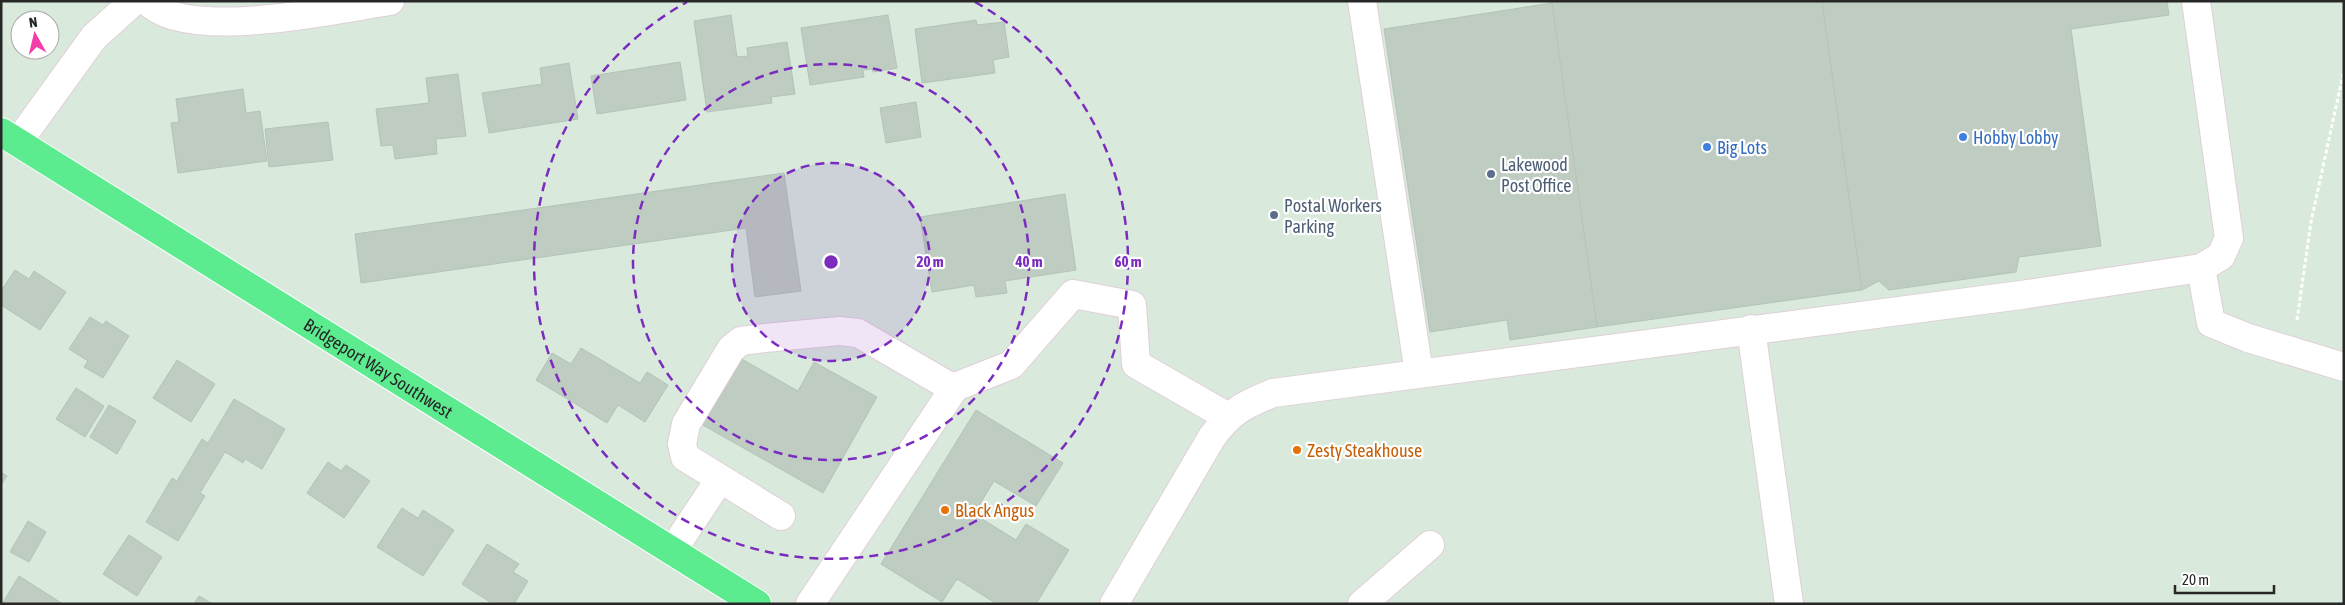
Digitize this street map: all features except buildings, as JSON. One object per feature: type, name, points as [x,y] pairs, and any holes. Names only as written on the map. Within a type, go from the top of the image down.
[{"type":"main road","name":"Bridgeport Way Southwest","points":[[9,137],[757,604]]},
{"type":"street","points":[[9,137],[94,37],[134,1]]},
{"type":"street","points":[[147,1],[154,8],[173,17],[203,22],[234,22],[306,14],[390,1]]},
{"type":"street","points":[[1362,1],[1419,373]]},
{"type":"street","points":[[1114,604],[1212,437],[1228,417],[1244,405],[1273,393],[2021,295],[2201,268],[2220,256],[2229,238],[2196,1]]},
{"type":"street","points":[[2201,268],[2210,322],[2248,338],[2344,367]]},
{"type":"street","points":[[810,604],[954,389],[1011,365],[1073,294],[1132,305],[1136,364],[1228,417]]},
{"type":"street","points":[[1751,330],[1789,604]]},
{"type":"street","points":[[781,516],[685,457],[682,444],[686,424],[731,349],[741,342],[839,331],[858,333],[954,389]]},
{"type":"street","points":[[672,551],[720,479]]},
{"type":"street","points":[[1362,604],[1430,545]]},
{"type":"path","points":[[2293,352],[2312,222],[2344,70]]},
{"type":"place","name":"Hobby Lobby","points":[[1963,137]]},
{"type":"place","name":"Big Lots","points":[[1707,147]]},
{"type":"place","name":"Lakewood Post Office","points":[[1491,174]]},
{"type":"place","name":"Postal Workers Parking","points":[[1274,215]]},
{"type":"place","name":"Zesty Steakhouse","points":[[1297,450]]},
{"type":"place","name":"Black Angus","points":[[945,510]]}]
